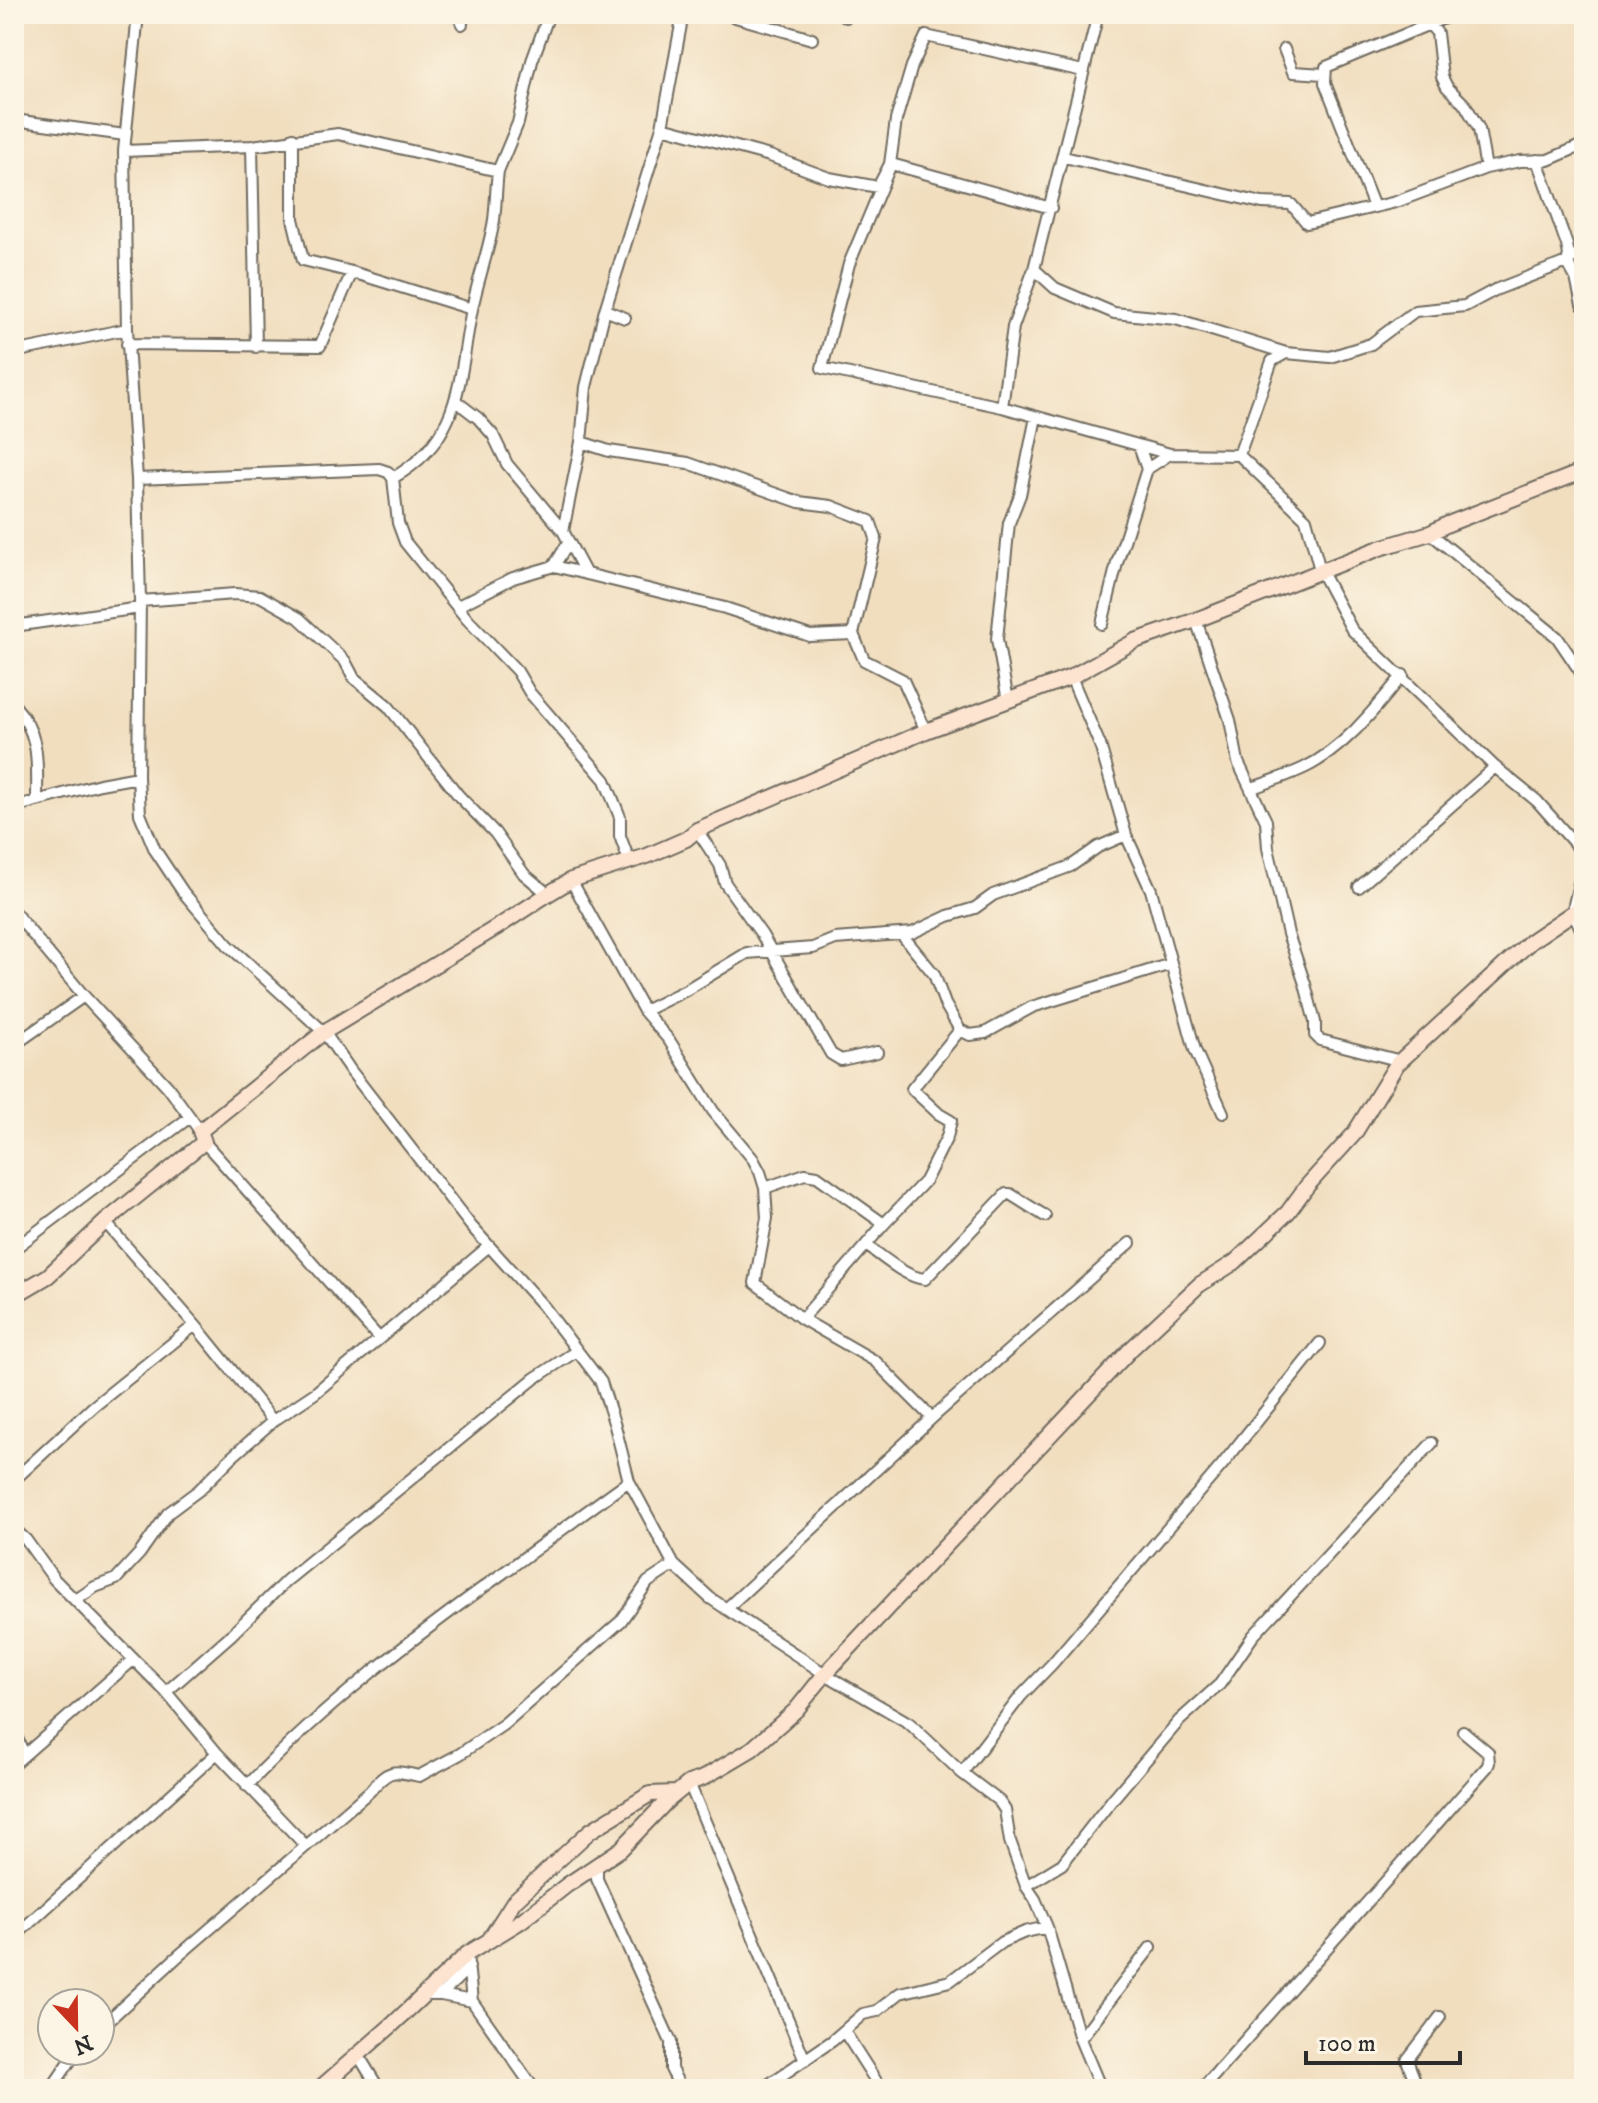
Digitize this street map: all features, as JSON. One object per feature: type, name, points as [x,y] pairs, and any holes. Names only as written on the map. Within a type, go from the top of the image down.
[{"type":"street","points":[[138,14],[124,151],[127,344],[137,479],[140,814],[155,850],[183,892],[228,945],[324,1032],[359,1082],[489,1246],[544,1307],[575,1352],[601,1382],[629,1481],[674,1565],[726,1609],[825,1674],[909,1723],[962,1773],[999,1801],[1005,1810],[1010,1841],[1026,1886],[1047,1927],[1080,2039],[1101,2089]]},
{"type":"street","points":[[393,478],[424,457],[457,402],[472,309],[494,220],[498,171],[518,123],[532,61],[549,14]]},
{"type":"street","points":[[563,531],[581,442],[586,387],[605,310],[662,127],[683,14]]},
{"type":"street","points":[[725,14],[812,39]]},
{"type":"street","points":[[1002,407],[1013,327],[1051,208],[1098,14]]},
{"type":"street","points":[[1421,14],[1440,40],[1442,77],[1447,87],[1466,106],[1479,129],[1486,168]]},
{"type":"street","points":[[1374,207],[1324,74],[1326,67],[1454,14]]},
{"type":"street","points":[[662,127],[770,156],[829,178],[878,187],[890,164],[896,120],[912,66],[926,36],[1083,71]]},
{"type":"street","points":[[1284,49],[1293,72],[1324,74]]},
{"type":"street","points":[[14,120],[125,135]]},
{"type":"street","points":[[124,151],[252,146],[338,134],[498,171]]},
{"type":"street","points":[[293,138],[293,219],[303,260],[472,309]]},
{"type":"street","points":[[252,146],[256,347]]},
{"type":"street","points":[[1064,157],[1262,203],[1291,204],[1307,223],[1396,202],[1486,168],[1548,160],[1578,147],[1584,148]]},
{"type":"street","points":[[1537,160],[1557,211],[1582,305]]},
{"type":"street","points":[[1051,208],[891,164],[849,264],[822,368],[1002,407],[1170,454],[1239,455],[1306,519],[1320,570],[1352,630],[1403,675],[1418,695],[1495,767],[1537,801],[1584,854]]},
{"type":"street","points":[[1034,269],[1055,288],[1114,313],[1176,319],[1286,353],[1330,357],[1371,344],[1415,311],[1465,306],[1495,290],[1584,253]]},
{"type":"street","points":[[127,344],[320,346],[352,272]]},
{"type":"street","points":[[605,310],[625,318]]},
{"type":"street","points":[[14,352],[127,329]]},
{"type":"street","points":[[1239,455],[1272,361],[1286,353]]},
{"type":"street","points":[[457,402],[493,435],[507,464],[563,531],[586,574]]},
{"type":"street","points":[[1008,701],[997,639],[1009,523],[1020,495],[1036,417]]},
{"type":"street","points":[[581,442],[609,451],[688,463],[799,502],[831,506],[870,521],[876,538],[853,634],[864,660],[903,680],[926,731]]},
{"type":"street","points":[[1102,624],[1117,563],[1147,469],[1139,446]]},
{"type":"street","points":[[1147,469],[1170,454]]},
{"type":"street","points":[[137,479],[379,469],[388,472],[393,478],[398,523],[405,542],[488,642],[517,671],[530,693],[605,780],[620,817],[620,836],[630,863]]},
{"type":"street","points":[[14,1296],[48,1276],[105,1222],[324,1032],[571,880],[630,863],[686,839],[697,830],[926,731],[1071,677],[1135,641],[1380,548],[1430,533],[1584,471]]},
{"type":"street","points":[[1430,533],[1557,637],[1584,677]]},
{"type":"street","points":[[554,566],[568,543]]},
{"type":"street","points":[[458,606],[513,578],[554,566],[725,608],[810,636],[853,634]]},
{"type":"street","points":[[14,626],[140,604],[235,594],[260,596],[299,618],[345,661],[354,678],[388,706],[459,796],[495,833],[524,874],[548,894]]},
{"type":"street","points":[[1196,620],[1230,720],[1238,762],[1266,821],[1268,848],[1288,934],[1315,1022],[1315,1035],[1320,1040],[1401,1061]]},
{"type":"street","points":[[1252,788],[1306,767],[1354,732],[1403,675]]},
{"type":"street","points":[[1071,677],[1100,745],[1126,835],[1151,890],[1195,1050],[1223,1113]]},
{"type":"street","points":[[14,705],[27,720],[34,735],[37,800]]},
{"type":"street","points":[[1359,887],[1495,767]]},
{"type":"street","points":[[14,807],[138,777]]},
{"type":"street","points":[[697,830],[720,865],[725,883],[772,952],[835,1058],[841,1060],[877,1052]]},
{"type":"street","points":[[644,1011],[747,953],[813,948],[835,939],[877,934],[902,935],[975,908],[1004,891],[1071,866],[1098,847],[1126,835]]},
{"type":"street","points":[[1584,863],[1577,912],[1584,935]]},
{"type":"street","points":[[571,880],[644,1011],[669,1040],[713,1111],[753,1159],[765,1188],[767,1218],[755,1283],[802,1319],[875,1361],[932,1418]]},
{"type":"street","points":[[14,912],[84,996],[168,1087],[202,1137],[378,1337]]},
{"type":"street","points":[[319,2089],[422,1995],[488,1941],[521,1921],[567,1885],[593,1873],[689,1783],[752,1749],[796,1710],[825,1674],[1131,1349],[1199,1285],[1235,1262],[1288,1212],[1354,1134],[1401,1061],[1531,941],[1577,912]]},
{"type":"street","points":[[902,935],[934,974],[945,1004],[960,1030],[970,1035],[985,1033],[1032,1007],[1171,964]]},
{"type":"street","points":[[14,1045],[84,996]]},
{"type":"street","points":[[802,1319],[925,1181],[947,1137],[951,1121],[912,1089],[960,1030]]},
{"type":"street","points":[[14,1249],[190,1117]]},
{"type":"street","points":[[765,1188],[805,1174],[817,1176],[884,1224]]},
{"type":"street","points":[[866,1245],[899,1267],[925,1279],[1006,1194],[1045,1216]]},
{"type":"street","points":[[105,1222],[273,1421]]},
{"type":"street","points":[[726,1609],[932,1418],[1130,1243]]},
{"type":"street","points":[[76,1600],[95,1587],[116,1579],[140,1553],[168,1513],[199,1490],[273,1421],[315,1393],[489,1246]]},
{"type":"street","points":[[14,1480],[93,1407],[195,1325]]},
{"type":"street","points":[[962,1773],[1021,1696],[1052,1664],[1212,1476],[1320,1343]]},
{"type":"street","points":[[166,1692],[286,1581],[535,1378],[575,1352]]},
{"type":"street","points":[[1026,1886],[1062,1864],[1179,1721],[1220,1684],[1253,1636],[1432,1443]]},
{"type":"street","points":[[247,1786],[300,1732],[363,1677],[629,1481]]},
{"type":"street","points":[[14,1529],[26,1540],[54,1579],[166,1692],[217,1753],[305,1845]]},
{"type":"street","points":[[116,2013],[370,1791],[385,1773],[399,1771],[419,1776],[460,1754],[504,1724],[621,1621],[648,1582],[674,1565]]},
{"type":"street","points":[[14,1764],[133,1660]]},
{"type":"street","points":[[1202,2089],[1487,1767],[1488,1752],[1463,1731]]},
{"type":"street","points":[[14,1732],[24,1754]]},
{"type":"street","points":[[14,1937],[217,1753]]},
{"type":"street","points":[[689,1783],[805,2060]]},
{"type":"street","points":[[488,1941],[514,1901],[590,1831],[650,1794],[677,1793]]},
{"type":"street","points":[[593,1873],[671,2042],[671,2069],[681,2089]]},
{"type":"street","points":[[762,2089],[863,2014],[877,2011],[900,1993],[950,1981],[1002,1942],[1047,1927]]},
{"type":"street","points":[[1080,2039],[1151,1947]]},
{"type":"street","points":[[441,1995],[468,1960]]},
{"type":"street","points":[[468,1960],[472,2001],[534,2089]]},
{"type":"street","points":[[422,1995],[472,2001]]},
{"type":"street","points":[[1418,2089],[1407,2060],[1440,2017]]},
{"type":"street","points":[[844,2031],[881,2089]]},
{"type":"street","points":[[357,2053],[379,2089]]},
{"type":"street","points":[[51,2089],[66,2067]]}]
